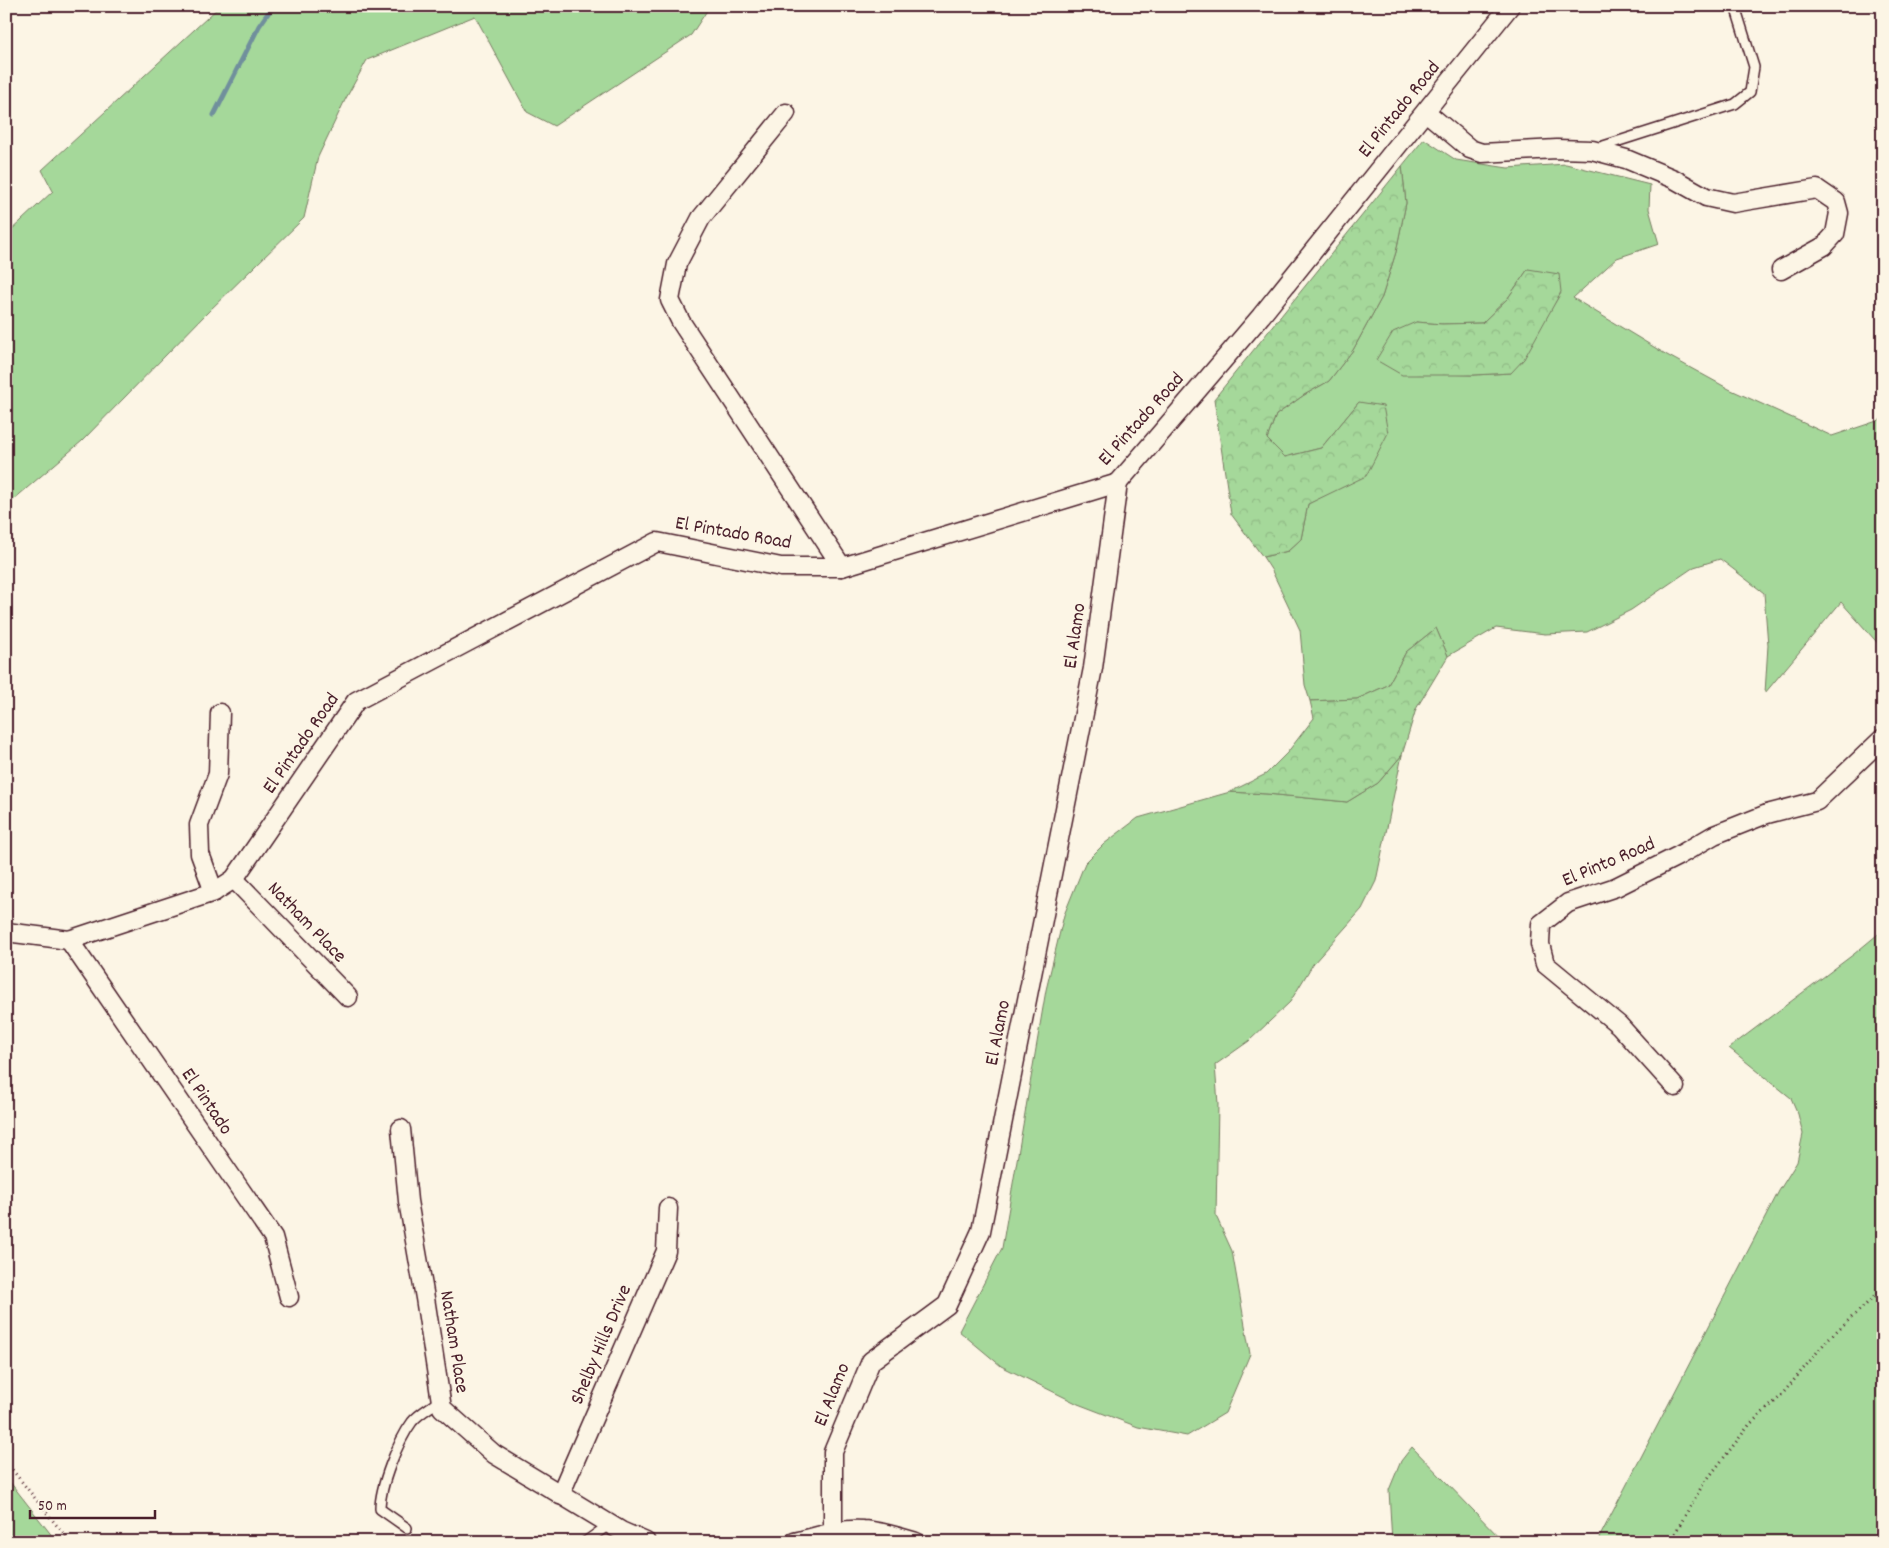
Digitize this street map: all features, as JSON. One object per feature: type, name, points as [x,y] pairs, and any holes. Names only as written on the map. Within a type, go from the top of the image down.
[{"type":"street","name":"El Pintado Road","points":[[6,932],[68,940],[214,892],[234,879],[356,701],[657,542],[781,568],[842,567],[1118,483],[1261,316],[1510,6]]},
{"type":"street","points":[[1426,112],[1470,149],[1482,153],[1592,150],[1626,159],[1674,179],[1706,197],[1733,203],[1817,189],[1836,202],[1839,213],[1835,234],[1824,246],[1781,270]]},
{"type":"street","points":[[786,113],[701,218],[677,264],[670,300],[681,322],[842,567]]},
{"type":"street","name":"El Alamo","points":[[833,1537],[833,1452],[871,1361],[947,1305],[981,1231],[1094,668],[1118,483]]},
{"type":"street","points":[[214,892],[200,854],[199,825],[218,774],[220,713]]},
{"type":"street","name":"El Pinto Road","points":[[1675,1087],[1619,1025],[1545,964],[1540,944],[1541,924],[1568,903],[1616,887],[1678,856],[1714,835],[1767,814],[1817,801],[1883,738]]},
{"type":"street","name":"Natham Place","points":[[234,879],[348,997]]},
{"type":"street","name":"El Pintado","points":[[68,940],[273,1237],[289,1297]]},
{"type":"street","name":"Natham Place","points":[[401,1128],[408,1201],[442,1408],[494,1454],[621,1532],[646,1542]]},
{"type":"street","name":"Shelby Hills Drive","points":[[560,1495],[666,1251],[668,1208]]},
{"type":"street","points":[[794,1542],[833,1537],[861,1530],[883,1533],[916,1542]]},
{"type":"lane","points":[[1592,150],[1735,104],[1750,92],[1754,67],[1735,6]]},
{"type":"lane","points":[[407,1528],[380,1510],[380,1496],[399,1444],[413,1420],[440,1400]]},
{"type":"lane","points":[[585,1542],[610,1524]]},
{"type":"path","points":[[1670,1542],[1702,1486],[1750,1424],[1779,1398],[1829,1338],[1883,1289]]},
{"type":"path","points":[[6,1462],[70,1542]]},
{"type":"green space","points":[[220,6],[710,6],[691,35],[554,126],[527,112],[475,16],[367,60],[345,100],[318,157],[304,218],[206,314],[82,441],[6,506],[6,235],[53,191],[42,170]]},
{"type":"green space","points":[[1424,139],[1456,160],[1508,168],[1566,164],[1650,185],[1649,209],[1659,244],[1617,258],[1573,298],[1667,355],[1729,389],[1832,436],[1883,419],[1883,649],[1841,602],[1765,693],[1768,645],[1764,593],[1720,559],[1694,567],[1631,610],[1587,632],[1545,634],[1496,628],[1448,656],[1436,628],[1406,652],[1388,685],[1357,699],[1310,701],[1305,685],[1300,630],[1272,571],[1263,557],[1288,551],[1301,539],[1308,504],[1331,492],[1359,402],[1321,448],[1285,457],[1267,439],[1276,415],[1304,395],[1329,381],[1353,350],[1382,297],[1396,252],[1406,203],[1402,166]],"holes":[[[1528,269],[1561,293],[1511,373],[1439,374],[1416,322],[1442,324],[1482,323],[1508,298]]]},
{"type":"green space","points":[[1402,166],[1406,203],[1396,252],[1382,297],[1353,350],[1329,381],[1304,395],[1276,415],[1267,439],[1285,457],[1321,448],[1359,402],[1383,406],[1388,433],[1366,476],[1308,504],[1301,539],[1288,551],[1263,557],[1231,514],[1214,399]]},
{"type":"green space","points":[[1528,269],[1559,274],[1561,292],[1524,359],[1511,373],[1402,375],[1376,360],[1393,332],[1416,322],[1442,324],[1482,323],[1508,298]]},
{"type":"green space","points":[[1436,628],[1448,656],[1416,709],[1402,755],[1378,783],[1347,802],[1230,792],[1266,774],[1287,753],[1314,718],[1310,701],[1357,699],[1388,685],[1406,652]]},
{"type":"green space","points":[[1402,755],[1376,881],[1362,909],[1313,964],[1290,1002],[1249,1041],[1215,1065],[1218,1104],[1216,1216],[1232,1251],[1250,1354],[1225,1413],[1187,1436],[1138,1427],[1078,1404],[1001,1366],[959,1331],[1002,1248],[1046,990],[1064,915],[1085,863],[1104,844],[1138,818],[1230,792],[1347,802],[1378,783]]},
{"type":"green space","points":[[1883,930],[1883,1542],[1597,1542],[1779,1191],[1797,1162],[1803,1134],[1798,1114],[1791,1098],[1729,1048]]},
{"type":"green space","points":[[1412,1447],[1504,1542],[1392,1542],[1389,1490],[1401,1461]]},
{"type":"green space","points":[[6,1477],[57,1542],[6,1542]]},
{"type":"waterway","points":[[214,115],[259,26],[273,6]]}]
